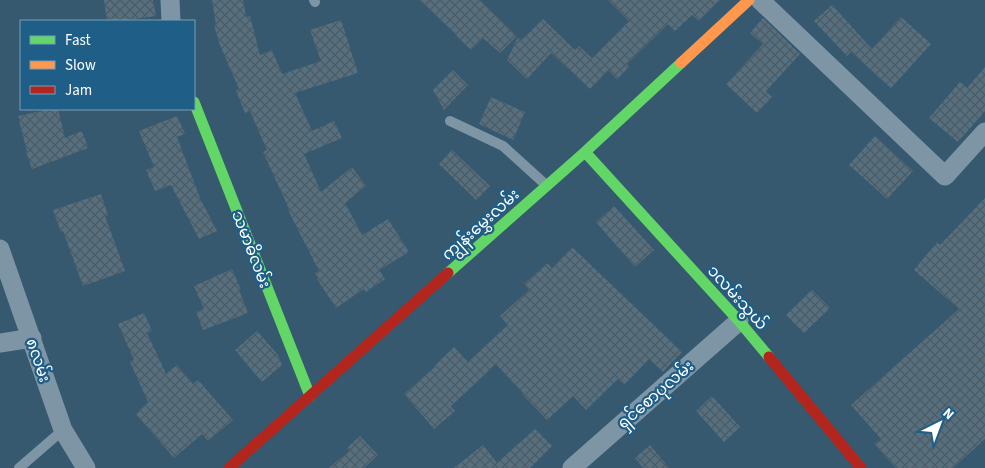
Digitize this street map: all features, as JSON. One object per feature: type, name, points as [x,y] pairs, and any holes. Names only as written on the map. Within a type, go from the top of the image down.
[{"type":"street","points":[[170,0],[171,20]]},
{"type":"street","name":"ကျွန်းမွှေးလမ်း","points":[[229,468],[585,152],[749,0]]},
{"type":"street","points":[[760,0],[945,176],[985,132]]},
{"type":"street","name":"သမာဓိလမ်း","points":[[195,105],[310,396]]},
{"type":"street","name":"၁လမ်းသွယ်","points":[[585,152],[739,321],[861,468]]},
{"type":"street","name":"၈လမ်း","points":[[0,249],[63,430],[86,468]]},
{"type":"street","name":"ရှင်စောပုလမ်း","points":[[572,468],[739,321]]},
{"type":"street","points":[[0,343],[32,338]]},
{"type":"lane","points":[[450,121],[503,146],[547,186]]},
{"type":"lane","points":[[19,468],[63,430]]},
{"type":"building","points":[[104,0],[153,0],[156,16],[128,20],[107,20]]},
{"type":"building","points":[[212,0],[243,0],[246,17],[250,16],[260,55],[272,50],[282,74],[321,61],[310,30],[341,20],[358,73],[295,93],[312,131],[334,121],[342,138],[304,154],[321,192],[352,167],[366,186],[345,203],[362,235],[388,219],[409,252],[379,270],[385,279],[366,292],[364,289],[336,308],[317,279],[315,273],[319,271],[288,210],[263,152],[267,150],[250,111],[245,113],[236,91],[239,89],[219,43],[214,25],[216,25]]},
{"type":"building","points":[[419,0],[480,0],[517,36],[500,53],[483,38],[471,50]]},
{"type":"building","points":[[608,0],[720,0],[699,21],[692,15],[675,31],[668,24],[627,64],[629,67],[617,79],[608,70],[590,89],[551,53],[527,79],[507,60],[518,37],[522,40],[543,19],[575,50],[579,46],[592,58],[629,21]]},
{"type":"building","points":[[832,5],[872,49],[901,17],[931,44],[891,88],[851,52],[847,56],[814,21]]},
{"type":"building","points":[[763,18],[800,54],[766,91],[772,97],[757,113],[726,84],[763,44],[750,33]]},
{"type":"building","points":[[985,67],[985,111],[958,142],[929,118],[960,82],[967,88]]},
{"type":"building","points":[[453,70],[468,85],[444,110],[433,90]]},
{"type":"building","points":[[491,97],[525,112],[513,140],[479,124]]},
{"type":"building","points":[[46,110],[58,110],[65,138],[82,131],[88,148],[32,169],[18,116]]},
{"type":"building","points":[[177,116],[185,134],[177,137],[200,198],[217,231],[199,239],[171,185],[155,191],[146,170],[154,167],[139,131]]},
{"type":"building","points":[[875,136],[913,171],[887,199],[849,165]]},
{"type":"building","points":[[452,150],[490,186],[476,200],[439,164]]},
{"type":"building","points":[[101,194],[108,215],[105,216],[125,271],[83,286],[63,231],[61,232],[53,210]]},
{"type":"building","points":[[985,198],[985,439],[953,468],[896,468],[874,444],[881,439],[851,405],[959,309],[914,270],[937,242],[940,245]]},
{"type":"building","points":[[614,206],[654,250],[635,267],[596,222]]},
{"type":"building","points":[[572,247],[682,352],[663,372],[649,359],[624,385],[618,379],[586,410],[573,396],[547,420],[496,364],[451,406],[455,411],[434,429],[404,394],[435,367],[454,347],[468,362],[508,325],[500,316],[529,290],[524,284],[547,263],[552,268]]},
{"type":"building","points":[[232,269],[248,313],[203,330],[196,312],[204,309],[194,286]]},
{"type":"building","points":[[812,290],[830,308],[804,333],[786,315]]},
{"type":"building","points":[[144,313],[152,331],[147,333],[166,374],[177,365],[193,384],[198,380],[233,420],[208,441],[202,434],[174,458],[136,414],[148,402],[130,362],[134,360],[118,324]]},
{"type":"building","points":[[257,331],[278,355],[282,365],[262,382],[235,350]]},
{"type":"building","points":[[712,396],[740,427],[724,442],[696,411]]},
{"type":"building","points":[[535,429],[552,446],[530,468],[454,468],[483,445],[497,463]]},
{"type":"building","points":[[360,436],[378,455],[364,468],[329,468],[349,451],[347,448]]},
{"type":"building","points":[[650,445],[669,468],[643,468],[635,458]]},
{"type":"traffic: fast","points":[[448,273],[585,152],[681,63]]},
{"type":"traffic: fast","points":[[195,105],[310,396]]},
{"type":"traffic: fast","points":[[585,152],[739,321],[769,357]]},
{"type":"traffic: slow","points":[[681,63],[749,0]]},
{"type":"traffic: jam","points":[[229,468],[448,273]]},
{"type":"traffic: jam","points":[[769,357],[861,468]]}]
